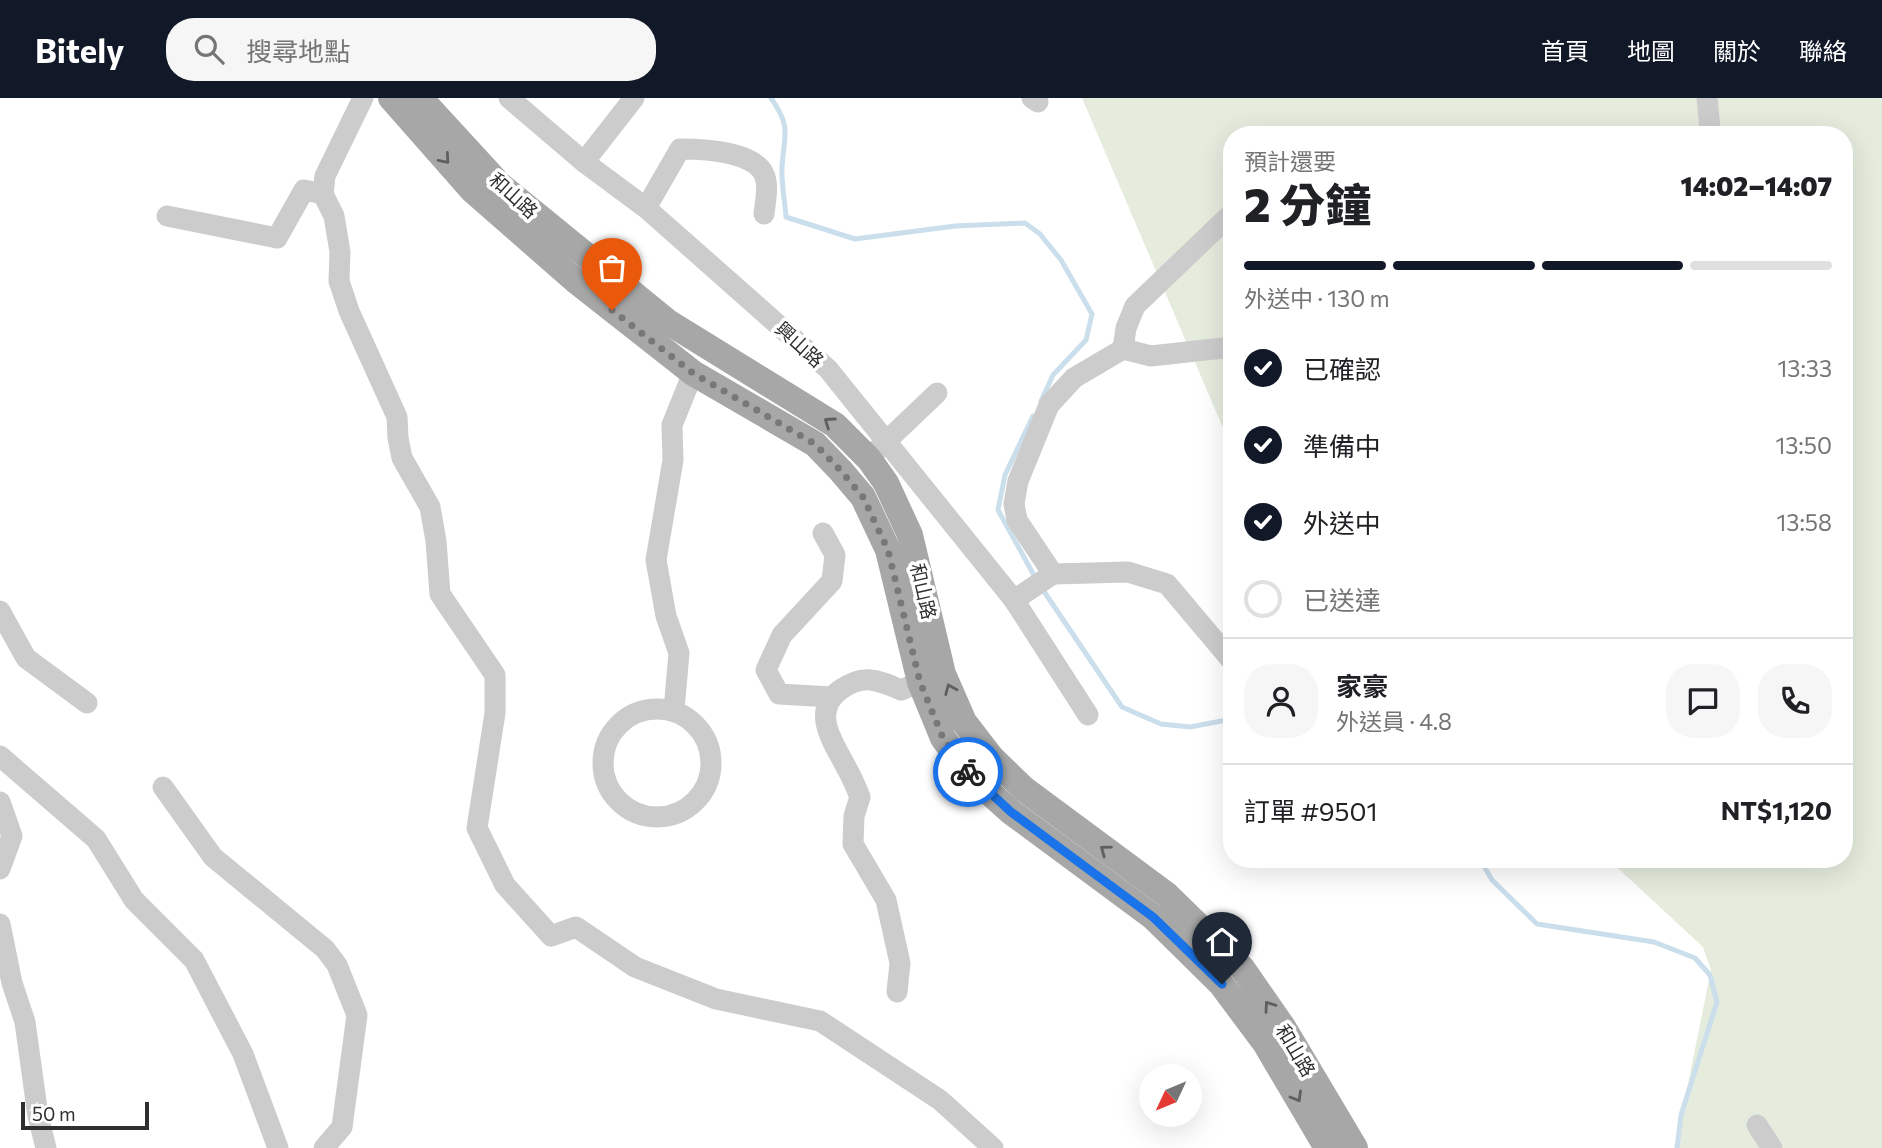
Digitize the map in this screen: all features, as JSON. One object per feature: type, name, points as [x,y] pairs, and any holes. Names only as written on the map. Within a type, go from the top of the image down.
[{"type":"main road","name":"和山路","points":[[391,98],[472,190],[576,281],[693,373],[815,444],[841,471],[863,497],[888,550],[920,682],[943,738],[971,776],[1011,812],[1153,917],[1222,984],[1265,1043],[1327,1148]]},
{"type":"main road","name":"和山路","points":[[420,98],[500,185],[668,322],[877,450],[886,483],[910,535],[943,674],[964,722],[991,757],[1024,789],[1167,895],[1242,968],[1283,1027],[1355,1148]]},
{"type":"street","points":[[363,98],[325,176],[323,194],[334,216],[340,252],[339,281],[349,312],[397,417],[402,458],[430,507],[440,594],[495,675],[495,713],[477,828],[505,884],[551,936],[576,927],[635,967],[716,999],[820,1021],[940,1100],[993,1148]]},
{"type":"street","name":"興山路","points":[[509,98],[584,162],[646,208],[828,369],[877,450],[1014,600],[1088,715]]},
{"type":"street","points":[[584,162],[634,98]]},
{"type":"street","points":[[1707,98],[1710,126]]},
{"type":"street","points":[[646,208],[680,149],[712,150],[754,161],[766,179],[764,214]]},
{"type":"street","points":[[167,216],[277,238],[304,190],[323,194]]},
{"type":"street","points":[[1123,349],[1126,328],[1135,306],[1223,222]]},
{"type":"street","points":[[1053,574],[1017,520],[1014,504],[1018,481],[1049,405],[1074,378],[1123,349],[1151,356],[1223,348]]},
{"type":"street","points":[[674,710],[679,653],[666,616],[656,560],[673,460],[672,425],[693,373]]},
{"type":"street","points":[[877,450],[937,393]]},
{"type":"street","points":[[823,533],[835,555],[832,581],[782,635],[766,670],[779,694],[831,697]]},
{"type":"street","points":[[1014,600],[1053,574],[1128,572],[1167,584],[1223,650]]},
{"type":"street","points":[[0,611],[26,658],[87,703]]},
{"type":"street","points":[[897,992],[901,963],[886,900],[853,844],[854,816],[860,797],[830,738],[824,714],[831,697],[846,685],[871,678],[901,690],[920,682]]},
{"type":"street","points":[[653,708],[674,710],[693,721],[706,738],[712,758],[710,780],[699,799],[682,812],[662,818],[640,815],[621,805],[608,788],[602,767],[605,746],[615,727],[632,713],[653,708]]},
{"type":"street","points":[[0,756],[96,839],[134,900],[194,960],[243,1054],[278,1148]]},
{"type":"street","points":[[163,788],[213,857],[324,949],[337,965],[357,1015],[342,1127],[324,1148]]},
{"type":"street","points":[[0,803],[12,836],[0,869]]},
{"type":"street","points":[[0,923],[12,983],[25,1022],[38,1115],[46,1148]]},
{"type":"street","points":[[1757,1125],[1772,1148]]},
{"type":"shaded area","points":[[1082,98],[1882,98],[1882,1148],[1675,1148],[1711,970],[1703,947],[1618,868],[1853,868],[1853,126],[1223,126],[1223,428]]},
{"type":"waterway","points":[[771,98],[782,117],[785,131],[782,173],[786,217],[855,239],[955,226],[1025,223],[1040,234],[1061,260],[1092,314],[1086,340],[1053,375],[1041,401]]},
{"type":"waterway","points":[[1033,416],[1005,475],[998,510],[1036,579]]},
{"type":"waterway","points":[[1041,587],[1122,707],[1161,724],[1190,727],[1223,721]]},
{"type":"waterway","points":[[1485,868],[1492,880],[1537,924],[1654,942],[1695,958],[1710,975],[1717,1002],[1681,1115],[1677,1148]]},
{"type":"way so far","points":[[612,310],[693,373],[815,444],[863,497],[888,550],[920,682],[943,738],[968,772]]},
{"type":"route","points":[[968,772],[1011,812],[1153,917],[1222,984]]}]
